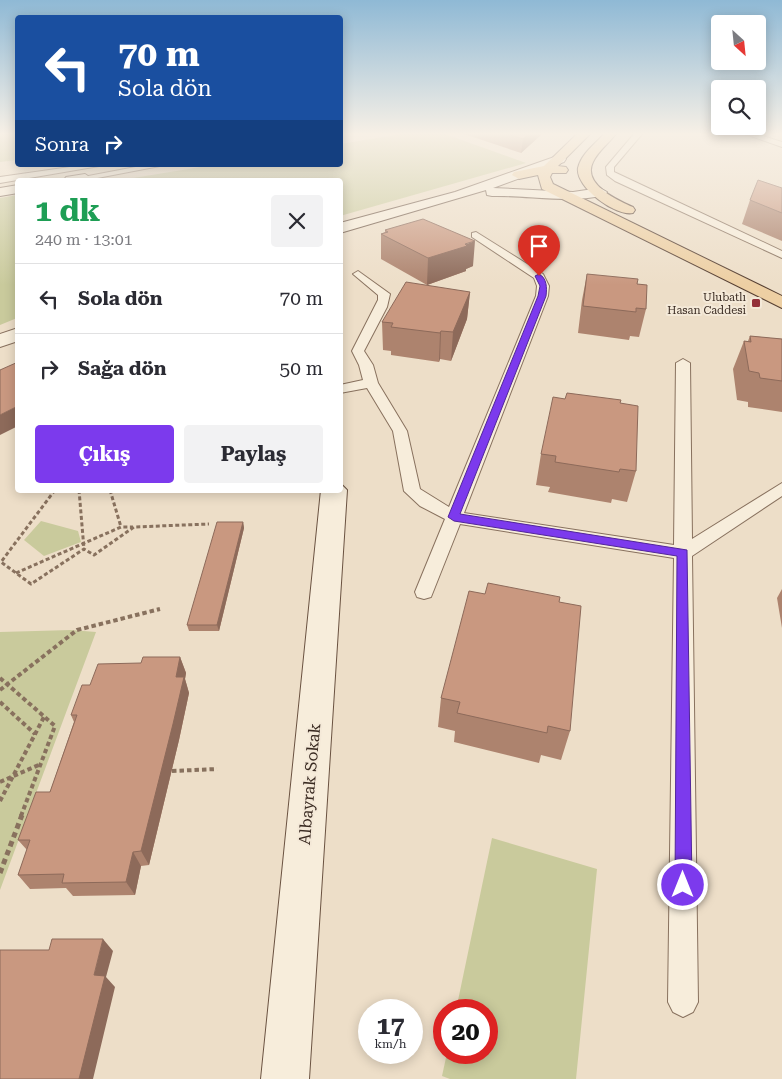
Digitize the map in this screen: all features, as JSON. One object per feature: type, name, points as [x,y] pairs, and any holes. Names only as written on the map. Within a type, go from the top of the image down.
[{"type":"main road","points":[[343,227],[492,184]]},
{"type":"main road","points":[[545,184],[563,195],[782,303]]},
{"type":"main road","points":[[590,184],[623,208],[756,273]]},
{"type":"main road","points":[[0,192],[15,190]]},
{"type":"main road","points":[[460,195],[518,191],[563,195],[600,192]]},
{"type":"main road","points":[[0,341],[15,335]]},
{"type":"main road","name":"Albayrak Sokak","points":[[285,1079],[334,493]]},
{"type":"lane","points":[[628,184],[782,255]]},
{"type":"lane","points":[[424,592],[542,296],[543,286],[539,276],[476,236]]},
{"type":"lane","points":[[358,274],[384,294],[384,300],[364,332],[358,350],[366,365],[371,383],[400,431],[412,491],[426,502],[454,517],[683,553],[782,488]]},
{"type":"lane","points":[[683,363],[683,1002]]},
{"type":"lane","points":[[343,388],[371,383]]},
{"type":"path","points":[[53,493],[1,562],[32,584],[84,549]]},
{"type":"path","points":[[79,493],[84,549],[94,555],[134,527]]},
{"type":"path","points":[[111,493],[121,527]]},
{"type":"path","points":[[16,573],[121,527],[209,524]]},
{"type":"path","points":[[0,690],[77,630],[160,609]]},
{"type":"path","points":[[0,678],[55,726],[0,873]]},
{"type":"path","points":[[0,702],[35,734]]},
{"type":"path","points":[[0,801],[44,717]]},
{"type":"path","points":[[0,782],[42,764]]},
{"type":"path","points":[[172,771],[216,769]]},
{"type":"green space","points":[[343,184],[451,184],[343,215]]},
{"type":"green space","points":[[15,195],[15,319],[0,325],[0,198]]},
{"type":"green space","points":[[41,521],[78,531],[81,542],[44,556],[24,540]]},
{"type":"green space","points":[[71,630],[96,632],[0,890],[0,632]]},
{"type":"green space","points":[[492,838],[597,869],[576,1079],[450,1079],[442,1076],[445,1064],[498,1064],[498,999],[458,999]]},
{"type":"building","points":[[756,184],[771,184],[782,188],[782,213],[750,200]]},
{"type":"building","points":[[423,219],[475,241],[465,244],[467,246],[428,258],[381,234],[388,232],[385,230]]},
{"type":"building","points":[[587,274],[638,279],[637,284],[647,285],[646,309],[636,308],[636,312],[583,306]]},
{"type":"building","points":[[406,282],[470,292],[453,332],[441,331],[440,333],[391,327],[393,323],[382,322]]},
{"type":"building","points":[[750,336],[782,339],[782,381],[760,378],[759,373],[749,371],[744,341],[751,342]]},
{"type":"building","points":[[15,363],[15,408],[0,415],[0,370]]},
{"type":"building","points":[[567,393],[621,400],[620,403],[638,406],[636,471],[620,469],[619,472],[555,462],[556,456],[541,454],[553,397],[565,399]]},
{"type":"building","points":[[217,522],[243,522],[217,625],[187,625]]},
{"type":"building","points":[[488,583],[560,597],[559,602],[581,606],[570,731],[548,726],[547,733],[457,713],[460,702],[441,698],[469,591],[485,594]]},
{"type":"building","points":[[143,657],[180,657],[176,677],[184,677],[141,851],[133,852],[126,882],[62,883],[64,874],[18,875],[30,840],[18,840],[36,792],[50,792],[77,715],[71,715],[82,685],[90,685],[98,664],[141,663]]},
{"type":"building","points":[[52,939],[103,939],[94,975],[105,976],[79,1079],[0,1079],[0,950],[49,950]]},
{"type":"place","name":"Ulubatlı Hasan Caddesi","points":[[756,303]]},
{"type":"route","points":[[539,276],[543,286],[542,296],[454,517],[683,553],[683,885]]}]
